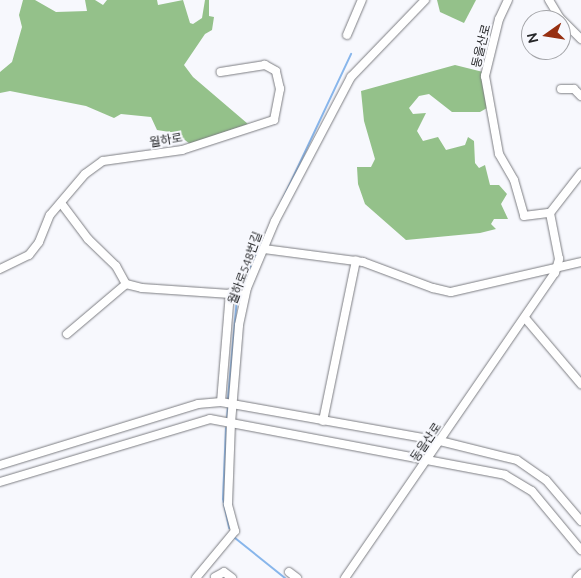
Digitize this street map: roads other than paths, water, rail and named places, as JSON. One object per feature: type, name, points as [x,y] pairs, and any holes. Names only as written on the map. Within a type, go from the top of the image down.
[{"type":"street","points":[[346,35],[362,0]]},
{"type":"street","name":"월하로548번길","points":[[196,578],[235,531],[228,504],[230,423],[239,325],[245,295],[288,194],[351,77],[425,0]]},
{"type":"street","name":"동을산로","points":[[508,0],[500,15],[485,72],[490,117],[499,140],[500,156],[514,180],[524,216],[550,213]]},
{"type":"street","points":[[548,0],[560,18],[581,39]]},
{"type":"street","name":"월하로","points":[[0,270],[29,255],[39,242],[50,216],[86,174],[103,161],[182,150],[274,120],[280,89],[276,71],[265,65],[221,72]]},
{"type":"street","points":[[561,89],[574,89],[581,96]]},
{"type":"street","points":[[558,268],[559,259],[550,213],[581,173]]},
{"type":"street","points":[[61,203],[88,239],[116,266],[126,284],[142,288],[245,295]]},
{"type":"street","points":[[264,249],[356,260],[451,292],[581,262]]},
{"type":"street","points":[[323,421],[356,260]]},
{"type":"street","name":"동을산로","points":[[345,578],[558,268]]},
{"type":"street","points":[[67,334],[126,284]]},
{"type":"street","points":[[221,402],[230,293]]},
{"type":"street","points":[[525,318],[581,384]]},
{"type":"street","points":[[0,465],[198,404],[221,402],[440,442],[526,464],[546,480],[581,521]]},
{"type":"street","points":[[0,482],[202,420],[230,423],[516,479],[532,491],[581,550]]},
{"type":"street","points":[[215,577],[224,572],[232,578]]},
{"type":"street","points":[[289,572],[298,578]]},
{"type":"street","points":[[577,578],[581,574]]},
{"type":"waterway","points":[[240,290],[351,54]]},
{"type":"waterway","points":[[228,399],[237,299]]},
{"type":"waterway","points":[[227,418],[228,406]]},
{"type":"waterway","points":[[226,428],[223,499],[229,528]]},
{"type":"waterway","points":[[235,538],[285,578]]}]
